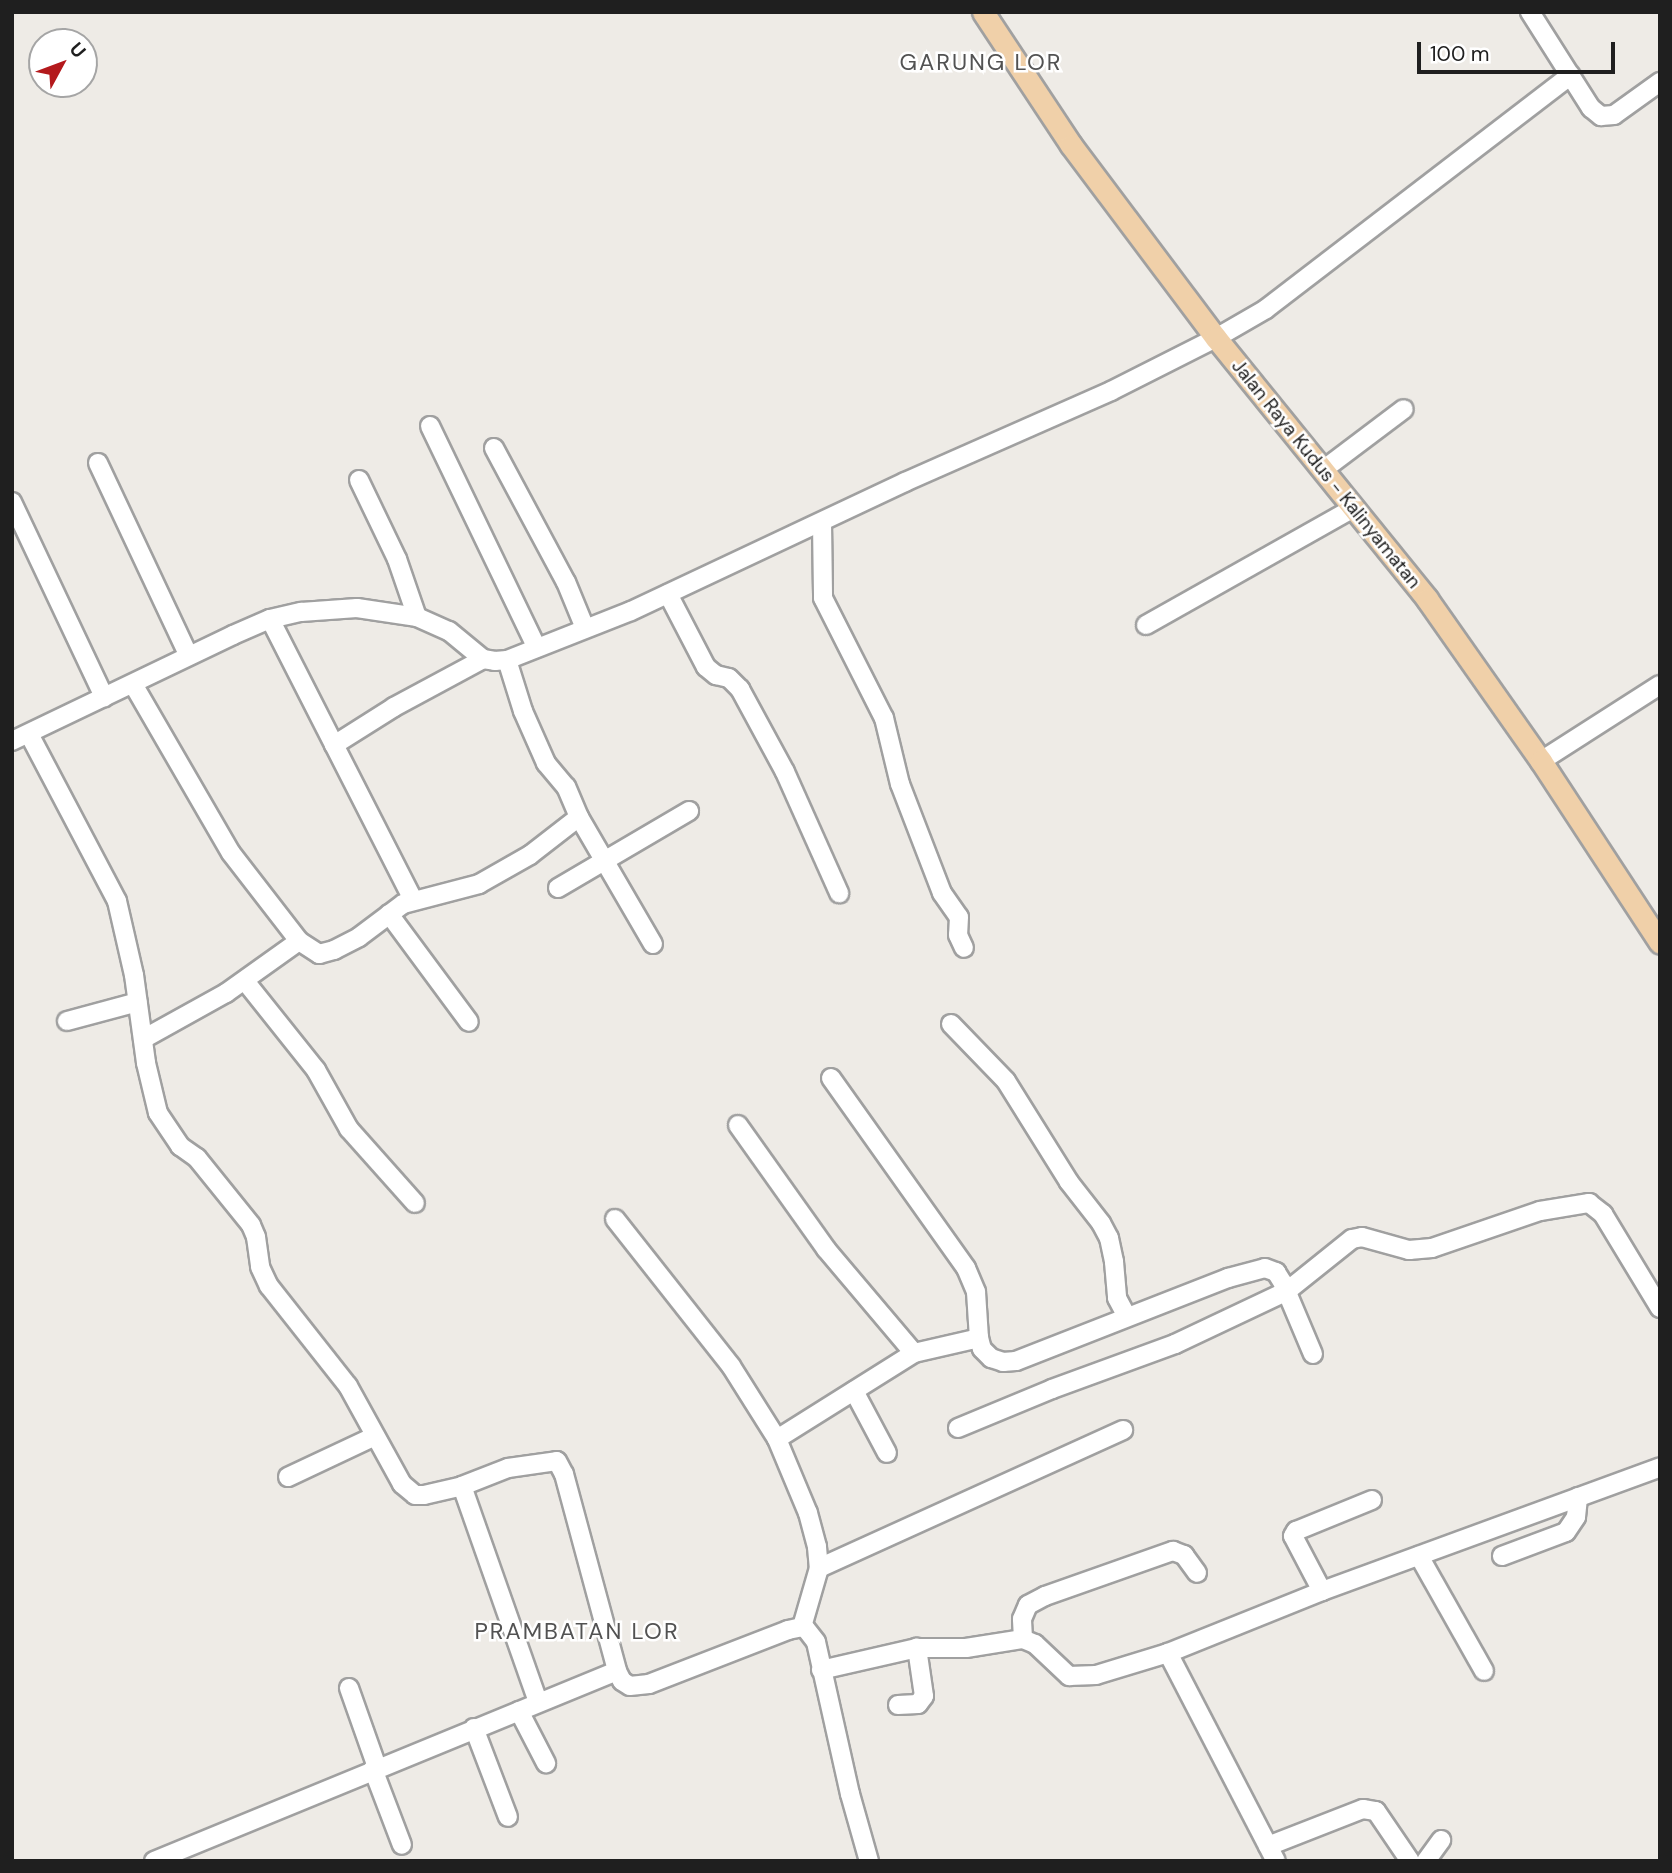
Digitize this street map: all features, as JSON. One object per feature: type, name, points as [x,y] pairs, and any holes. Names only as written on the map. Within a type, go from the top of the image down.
[{"type":"main road","name":"Jalan Raya Kudus - Kalinyamatan","points":[[984,12],[1072,145],[1216,338],[1427,599],[1541,761],[1660,943]]},
{"type":"street","points":[[1530,12],[1595,113],[1607,117],[1660,82]]},
{"type":"street","points":[[334,745],[394,707],[483,659],[508,660],[668,594],[905,482],[1111,391],[1216,338],[1266,309],[1571,75]]},
{"type":"street","points":[[1323,470],[1404,409]]},
{"type":"street","points":[[430,426],[537,648]]},
{"type":"street","points":[[494,448],[566,582],[585,628]]},
{"type":"street","points":[[98,463],[189,656]]},
{"type":"street","points":[[359,480],[397,559],[417,618]]},
{"type":"street","points":[[12,502],[104,697]]},
{"type":"street","points":[[1146,625],[1354,508]]},
{"type":"street","points":[[822,523],[823,598],[884,718],[900,784],[942,893],[959,917],[958,935],[964,948]]},
{"type":"street","points":[[668,594],[706,667],[716,675],[729,678],[740,689],[785,772],[839,893]]},
{"type":"street","points":[[483,659],[449,631],[417,618],[357,608],[301,612],[270,619],[20,737],[117,901],[138,1002],[152,1095],[166,1127],[180,1146],[197,1158],[251,1225],[256,1237],[260,1267],[269,1286],[333,1364],[402,1484],[415,1495],[424,1495],[462,1486],[508,1468],[550,1460],[560,1464],[617,1671],[622,1681],[630,1686],[649,1684],[802,1627]]},
{"type":"street","points":[[270,619],[413,900]]},
{"type":"street","points":[[508,660],[523,711],[546,763],[566,787],[579,817],[653,944]]},
{"type":"street","points":[[133,684],[231,853],[299,941],[319,954],[334,950],[359,937],[413,900],[479,884],[530,855],[579,817]]},
{"type":"street","points":[[1541,761],[1660,685]]},
{"type":"street","points":[[558,888],[689,811]]},
{"type":"street","points":[[389,914],[469,1022]]},
{"type":"street","points":[[143,1038],[245,981],[299,941]]},
{"type":"street","points":[[245,981],[316,1070],[349,1129],[415,1203]]},
{"type":"street","points":[[67,1021],[138,1002]]},
{"type":"street","points":[[951,1024],[1006,1081],[1069,1182],[1101,1223],[1112,1250],[1117,1298],[1127,1317]]},
{"type":"street","points":[[831,1078],[966,1268],[976,1292],[982,1349],[991,1358],[1003,1362],[1016,1361],[1250,1270],[1265,1268],[1276,1272],[1313,1354]]},
{"type":"street","points":[[738,1125],[826,1249],[914,1353]]},
{"type":"street","points":[[958,1428],[1052,1389],[1175,1344],[1287,1292],[1352,1240],[1368,1238],[1409,1250],[1432,1248],[1539,1211],[1589,1203],[1604,1214],[1660,1308]]},
{"type":"street","points":[[615,1219],[730,1366],[777,1439],[814,1531],[819,1568],[802,1627]]},
{"type":"street","points":[[777,1439],[914,1353],[979,1338]]},
{"type":"street","points":[[854,1391],[887,1453]]},
{"type":"street","points":[[819,1568],[1124,1430]]},
{"type":"street","points":[[288,1477],[375,1436]]},
{"type":"street","points":[[821,1670],[917,1648],[966,1648],[1023,1639],[1035,1643],[1064,1672],[1074,1677],[1096,1675],[1168,1653],[1322,1591],[1660,1467]]},
{"type":"street","points":[[462,1486],[538,1702]]},
{"type":"street","points":[[1502,1556],[1566,1532],[1576,1517],[1578,1497]]},
{"type":"street","points":[[1322,1591],[1293,1536],[1296,1531],[1372,1500]]},
{"type":"street","points":[[1023,1639],[1022,1619],[1028,1605],[1045,1596],[1173,1551],[1184,1555],[1197,1573]]},
{"type":"street","points":[[1419,1556],[1484,1671]]},
{"type":"street","points":[[802,1627],[816,1642],[850,1794],[869,1861]]},
{"type":"street","points":[[898,1705],[918,1704],[924,1696],[917,1648]]},
{"type":"street","points":[[1168,1653],[1272,1853],[1363,1808],[1376,1811],[1410,1861]]},
{"type":"street","points":[[154,1861],[375,1768],[617,1671]]},
{"type":"street","points":[[349,1688],[402,1845]]},
{"type":"street","points":[[519,1711],[546,1763]]},
{"type":"street","points":[[474,1728],[508,1817]]},
{"type":"street","points":[[1426,1861],[1441,1840]]},
{"type":"district","name":"GARUNG LOR","points":[[981,62]]},
{"type":"district","name":"PRAMBATAN LOR","points":[[577,1631]]}]
